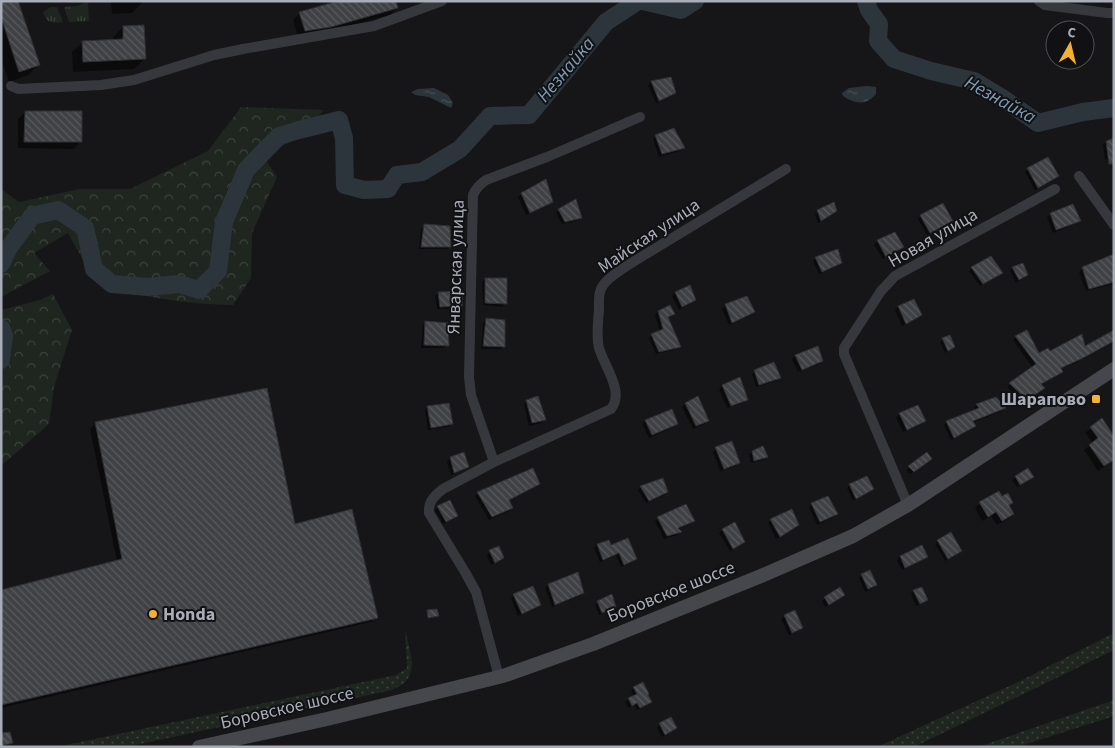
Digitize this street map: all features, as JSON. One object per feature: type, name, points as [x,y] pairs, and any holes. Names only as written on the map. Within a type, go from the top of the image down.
[{"type":"main road","name":"Боровское шоссе","points":[[199,747],[327,719],[523,670],[593,644],[761,576],[853,536],[908,505],[1114,369]]},
{"type":"street","points":[[11,86],[18,89],[101,85],[134,80],[243,48],[374,26],[442,1]]},
{"type":"street","points":[[1039,1],[1045,5],[1114,13]]},
{"type":"street","name":"Январская улица","points":[[494,462],[471,395],[469,377],[473,195],[475,190],[486,180],[547,158],[640,117]]},
{"type":"street","name":"Майская улица","points":[[499,677],[476,592],[429,513],[428,507],[435,495],[443,489],[494,462],[611,409],[615,405],[616,393],[599,347],[598,335],[599,293],[603,285],[628,265],[786,169]]},
{"type":"street","points":[[1079,176],[1114,225]]},
{"type":"street","name":"Новая улица","points":[[908,505],[844,354],[844,347],[881,291],[895,276],[1055,189]]},
{"type":"green space","points":[[88,1],[89,21],[69,22],[64,7],[78,6]]},
{"type":"green space","points":[[51,7],[57,7],[63,22],[52,22],[46,19],[43,12]]},
{"type":"green space","points":[[241,107],[324,110],[298,138],[263,156],[277,177],[252,233],[251,278],[233,305],[191,303],[150,297],[123,291],[94,280],[68,233],[34,253],[50,271],[1,297],[1,189],[19,202],[80,189],[130,189],[208,151]]},
{"type":"green space","points":[[53,294],[72,330],[54,387],[49,424],[1,466],[1,310],[40,300]]},
{"type":"green space","points":[[405,630],[412,659],[411,673],[403,684],[392,690],[126,747],[57,747],[396,675],[407,668]]},
{"type":"green space","points":[[1114,633],[1114,650],[914,747],[877,747],[1020,681]]},
{"type":"green space","points":[[1114,700],[1114,716],[1017,747],[978,747]]},
{"type":"water","points":[[876,87],[876,94],[864,102],[852,101],[843,96],[842,93],[849,88]]},
{"type":"water","points":[[434,88],[448,95],[453,103],[451,108],[429,97],[415,95],[411,92],[418,89]]},
{"type":"building","points":[[1,1],[18,1],[40,65],[19,72],[1,17]]},
{"type":"building","points":[[338,1],[396,1],[398,8],[331,27],[305,31],[299,12]]},
{"type":"building","points":[[144,25],[146,59],[83,62],[82,41],[123,39],[123,26]]},
{"type":"building","points":[[671,77],[676,93],[659,101],[651,81]]},
{"type":"building","points":[[25,111],[82,111],[82,142],[24,142]]},
{"type":"building","points":[[674,128],[685,148],[662,154],[655,135]]},
{"type":"building","points":[[1114,138],[1114,164],[1109,164],[1106,141]]},
{"type":"building","points":[[1048,157],[1059,176],[1038,188],[1027,168]]},
{"type":"building","points":[[546,179],[553,202],[530,213],[521,193]]},
{"type":"building","points":[[576,199],[582,218],[565,222],[558,209]]},
{"type":"building","points":[[834,202],[837,211],[821,221],[817,210]]},
{"type":"building","points":[[943,203],[953,221],[930,233],[920,215]]},
{"type":"building","points":[[1073,204],[1081,221],[1056,230],[1050,213]]},
{"type":"building","points":[[424,224],[450,226],[451,247],[421,247]]},
{"type":"building","points":[[895,232],[904,247],[886,257],[877,240]]},
{"type":"building","points":[[838,249],[842,263],[822,272],[815,257]]},
{"type":"building","points":[[1114,254],[1114,282],[1089,289],[1082,267]]},
{"type":"building","points":[[991,256],[1003,273],[983,284],[971,267]]},
{"type":"building","points":[[1023,263],[1028,275],[1019,280],[1012,267]]},
{"type":"building","points":[[485,278],[507,278],[507,304],[485,303]]},
{"type":"building","points":[[690,285],[696,300],[682,307],[675,292]]},
{"type":"building","points":[[463,291],[462,306],[440,307],[438,292]]},
{"type":"building","points":[[747,296],[755,312],[732,323],[725,304]]},
{"type":"building","points":[[914,299],[922,315],[906,324],[898,306]]},
{"type":"building","points":[[670,305],[675,314],[668,317],[681,347],[659,352],[651,334],[663,329],[658,311]]},
{"type":"building","points":[[486,318],[505,320],[505,347],[483,346]]},
{"type":"building","points":[[425,321],[448,323],[449,346],[424,345]]},
{"type":"building","points":[[1027,330],[1039,353],[1048,348],[1050,351],[1082,334],[1085,346],[1114,330],[1114,341],[1061,368],[1063,372],[1041,384],[1045,388],[1027,400],[1009,383],[1036,364],[1015,336]]},
{"type":"building","points":[[950,335],[955,347],[948,351],[942,338]]},
{"type":"building","points":[[818,346],[823,361],[802,370],[795,355]]},
{"type":"building","points":[[774,362],[781,378],[759,385],[754,370]]},
{"type":"building","points":[[740,377],[748,400],[731,406],[722,385]]},
{"type":"building","points":[[267,388],[295,524],[352,509],[378,618],[1,705],[1,590],[122,559],[95,422]]},
{"type":"building","points":[[538,396],[546,420],[532,423],[526,400]]},
{"type":"building","points":[[698,396],[709,421],[696,426],[685,403]]},
{"type":"building","points":[[996,397],[1006,408],[973,421],[976,426],[954,438],[946,421],[979,408],[976,404]]},
{"type":"building","points":[[449,403],[453,424],[431,428],[427,406]]},
{"type":"building","points":[[918,405],[926,421],[907,430],[899,413]]},
{"type":"building","points":[[672,409],[678,424],[652,435],[645,420]]},
{"type":"building","points":[[1102,418],[1114,436],[1114,460],[1104,466],[1089,445],[1098,438],[1090,427]]},
{"type":"building","points":[[732,441],[740,463],[724,469],[715,447]]},
{"type":"building","points":[[763,446],[768,457],[754,461],[752,451]]},
{"type":"building","points":[[464,452],[469,467],[454,473],[450,457]]},
{"type":"building","points":[[927,452],[932,459],[914,472],[908,466]]},
{"type":"building","points":[[533,468],[540,484],[509,500],[513,508],[492,517],[477,492]]},
{"type":"building","points":[[1028,468],[1034,477],[1020,485],[1015,476]]},
{"type":"building","points":[[867,476],[874,489],[856,499],[849,484]]},
{"type":"building","points":[[663,478],[668,492],[649,501],[640,486]]},
{"type":"building","points":[[999,491],[1002,496],[1008,493],[1013,503],[1009,505],[1014,514],[1002,521],[996,512],[988,517],[979,502]]},
{"type":"building","points":[[828,496],[838,514],[820,522],[811,503]]},
{"type":"building","points":[[450,500],[458,516],[446,522],[437,506]]},
{"type":"building","points":[[686,504],[695,521],[678,528],[682,532],[667,536],[657,517]]},
{"type":"building","points":[[792,509],[799,525],[780,537],[770,519]]},
{"type":"building","points":[[735,522],[745,542],[733,549],[722,529]]},
{"type":"building","points":[[951,532],[962,551],[948,559],[937,540]]},
{"type":"building","points":[[628,538],[637,559],[624,565],[619,553],[603,560],[597,544],[609,540],[611,545]]},
{"type":"building","points":[[922,545],[928,557],[905,568],[900,556]]},
{"type":"building","points":[[499,546],[504,558],[495,563],[489,550]]},
{"type":"building","points":[[870,570],[877,585],[868,589],[861,574]]},
{"type":"building","points":[[578,572],[584,593],[555,605],[548,584]]},
{"type":"building","points":[[533,586],[541,605],[522,614],[513,594]]},
{"type":"building","points":[[840,587],[845,595],[829,605],[824,597]]},
{"type":"building","points":[[922,587],[928,600],[920,604],[913,590]]},
{"type":"building","points":[[612,594],[616,607],[602,613],[597,601]]},
{"type":"building","points":[[437,609],[439,616],[428,618],[427,610]]},
{"type":"building","points":[[795,610],[803,628],[792,633],[784,615]]},
{"type":"building","points":[[643,682],[652,702],[640,708],[637,703],[632,706],[628,698],[637,694],[633,687]]},
{"type":"building","points":[[671,717],[677,728],[665,735],[659,723]]},
{"type":"building","points":[[10,732],[13,743],[1,746],[1,733]]},
{"type":"waterway","name":"Незнайка","points":[[1,264],[8,249],[32,216],[58,210],[85,228],[94,269],[112,284],[148,287],[179,284],[199,290],[218,271],[224,222],[246,170],[279,136],[339,120],[344,138],[345,185],[364,190],[388,189],[397,175],[422,172],[460,149],[490,116],[529,115],[606,22],[638,1]]},
{"type":"waterway","name":"Незнайка","points":[[643,1],[681,10],[695,1]]},
{"type":"waterway","name":"Незнайка","points":[[866,1],[869,10],[879,24],[878,41],[894,59],[931,71],[974,81],[1038,123],[1083,112],[1114,108]]},
{"type":"waterway","points":[[1,328],[4,336],[1,360]]},
{"type":"place","name":"Шарапово","points":[[1096,399]]},
{"type":"place","name":"Honda","points":[[153,614]]}]
